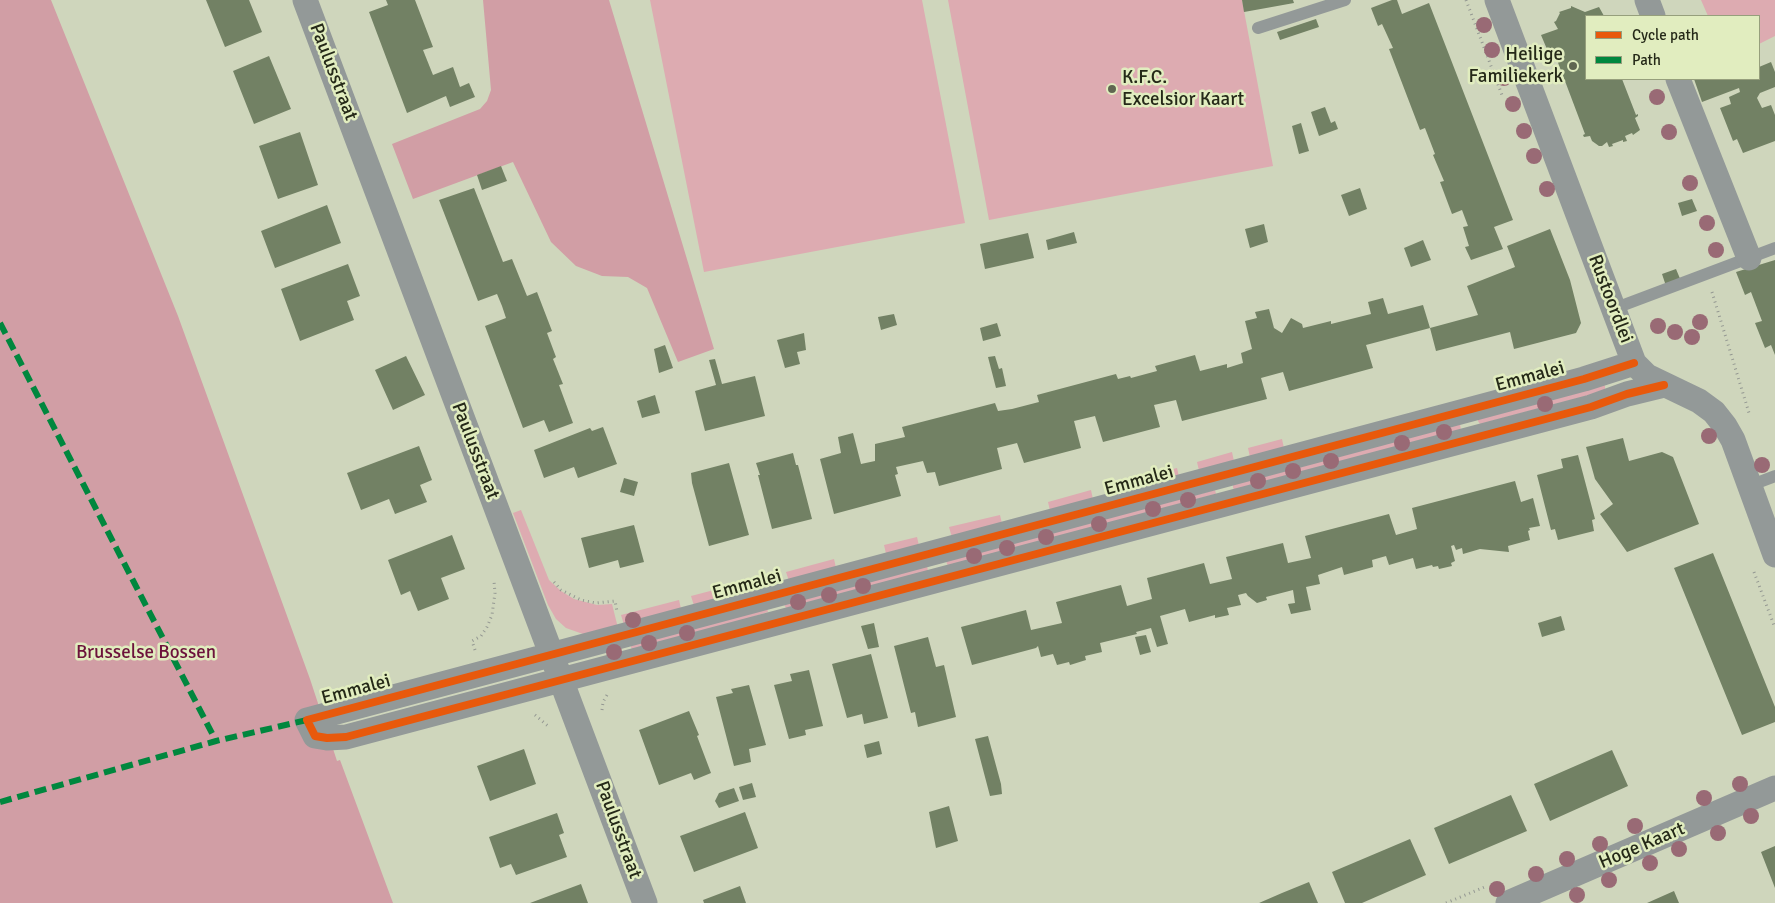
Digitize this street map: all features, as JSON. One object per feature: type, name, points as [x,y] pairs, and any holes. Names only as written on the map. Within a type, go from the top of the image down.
[{"type":"street","name":"Paulusstraat","points":[[305,0],[645,903]]},
{"type":"street","name":"Rustoordlei","points":[[1498,0],[1634,363],[1647,376],[1698,401],[1714,412],[1725,426],[1733,440],[1775,554]]},
{"type":"street","points":[[1647,0],[1653,15]]},
{"type":"street","points":[[1678,80],[1749,258]]},
{"type":"street","name":"Emmalei","points":[[1634,363],[1574,382],[307,720],[314,736],[327,738],[346,737],[1583,409],[1627,394],[1664,385]]},
{"type":"street","name":"Hoge Kaart","points":[[1508,903],[1775,788]]},
{"type":"lane","points":[[1258,28],[1345,0]]},
{"type":"lane","points":[[1614,309],[1775,248]]},
{"type":"lane","points":[[1749,486],[1775,476]]},
{"type":"path","points":[[1707,274],[1753,421]]},
{"type":"path","points":[[1754,572],[1775,628]]},
{"type":"path","points":[[551,578],[561,590],[576,598],[596,603],[615,602],[617,613],[625,611]]},
{"type":"path","points":[[602,715],[603,702],[610,691]]},
{"type":"path","points":[[526,711],[544,722],[552,732]]},
{"type":"shaded area","points":[[650,0],[922,0],[965,223],[704,272]]},
{"type":"shaded area","name":"K.F.C. Excelsior Kaart","points":[[948,0],[1242,0],[1273,166],[989,220]]},
{"type":"shaded area","points":[[1701,0],[1775,0],[1775,36],[1760,44],[1760,15],[1708,15]]},
{"type":"shaded area","points":[[1605,385],[1605,391],[1480,424],[1478,421],[1478,419]]},
{"type":"shaded area","points":[[1460,424],[1461,430],[1235,490],[1233,488],[1233,485]]},
{"type":"shaded area","points":[[1282,439],[1285,453],[1251,462],[1248,448]]},
{"type":"shaded area","points":[[1232,452],[1235,466],[1200,475],[1197,462]]},
{"type":"shaded area","points":[[1177,468],[1180,481],[1127,495],[1124,481]]},
{"type":"shaded area","points":[[1091,490],[1094,504],[1051,515],[1048,502]]},
{"type":"shaded area","points":[[1215,490],[1216,494],[949,566],[947,564],[946,560]]},
{"type":"shaded area","points":[[521,510],[549,580],[574,599],[597,605],[612,604],[618,628],[583,634],[566,628],[556,619],[548,605],[513,513]]},
{"type":"shaded area","points":[[1000,515],[1003,528],[953,541],[949,527]]},
{"type":"shaded area","points":[[917,537],[920,550],[887,558],[884,545]]},
{"type":"shaded area","points":[[834,559],[837,572],[790,584],[786,572]]},
{"type":"shaded area","points":[[927,566],[928,571],[786,608],[784,604]]},
{"type":"shaded area","points":[[760,578],[763,591],[695,609],[691,596]]},
{"type":"shaded area","points":[[679,600],[682,613],[625,628],[621,615]]},
{"type":"shaded area","points":[[767,608],[768,612],[633,654],[629,640]]},
{"type":"green space","name":"Brusselse Bossen","points":[[0,0],[51,0],[178,316],[310,679],[337,761],[340,760],[393,903],[0,903]]},
{"type":"green space","points":[[483,0],[609,0],[714,349],[678,362],[647,288],[628,277],[602,276],[576,266],[551,242],[513,162],[413,199],[392,144],[480,109],[487,101],[491,90]]},
{"type":"building","points":[[206,0],[249,0],[262,32],[225,47]]},
{"type":"building","points":[[386,0],[415,0],[433,47],[423,50],[433,75],[453,67],[460,87],[469,83],[475,97],[450,107],[446,96],[407,113],[369,12],[388,5]]},
{"type":"building","points":[[1242,0],[1293,0],[1294,3],[1244,12]]},
{"type":"building","points":[[1397,0],[1402,14],[1429,3],[1513,220],[1494,227],[1503,249],[1471,260],[1465,247],[1469,246],[1463,227],[1468,226],[1462,210],[1452,214],[1440,182],[1444,181],[1433,155],[1435,154],[1425,128],[1420,130],[1389,49],[1393,48],[1382,24],[1378,26],[1371,8]]},
{"type":"building","name":"Heilige Familiekerk","points":[[1571,6],[1585,12],[1599,7],[1603,15],[1585,15],[1585,80],[1622,80],[1636,115],[1638,114],[1635,118],[1640,130],[1633,135],[1632,133],[1625,136],[1627,141],[1623,142],[1623,140],[1609,147],[1607,142],[1599,146],[1592,141],[1590,136],[1584,137],[1583,135],[1585,134],[1554,52],[1549,54],[1541,35],[1558,29],[1554,22],[1559,12],[1571,8]]},
{"type":"building","points":[[1316,19],[1319,27],[1280,40],[1277,32]]},
{"type":"building","points":[[269,56],[291,109],[254,124],[233,71]]},
{"type":"building","points":[[1771,62],[1775,72],[1775,87],[1760,93],[1757,98],[1762,108],[1771,105],[1775,115],[1775,141],[1743,153],[1737,139],[1733,141],[1720,108],[1731,104],[1729,97],[1740,92],[1739,88],[1702,102],[1694,80],[1760,80],[1760,67]]},
{"type":"building","points":[[1325,107],[1331,123],[1335,121],[1338,129],[1319,136],[1311,112]]},
{"type":"building","points":[[1301,123],[1309,151],[1299,154],[1292,126]]},
{"type":"building","points":[[300,132],[318,185],[278,199],[259,146]]},
{"type":"building","points":[[501,166],[507,181],[482,190],[477,175]]},
{"type":"building","points":[[474,188],[503,262],[512,259],[527,296],[537,292],[552,331],[547,333],[556,357],[553,359],[563,384],[559,385],[573,423],[549,432],[544,420],[523,428],[485,326],[506,318],[502,306],[497,294],[478,301],[439,200]]},
{"type":"building","points":[[1360,188],[1367,209],[1349,216],[1341,195]]},
{"type":"building","points":[[1692,199],[1697,211],[1682,216],[1678,203]]},
{"type":"building","points":[[327,205],[341,243],[275,268],[261,231]]},
{"type":"building","points":[[1264,224],[1268,242],[1250,248],[1245,229]]},
{"type":"building","points":[[1550,229],[1570,280],[1581,323],[1576,333],[1514,349],[1510,332],[1436,351],[1430,328],[1478,315],[1467,286],[1515,267],[1507,246]]},
{"type":"building","points":[[1074,232],[1077,243],[1048,250],[1046,240]]},
{"type":"building","points":[[1028,233],[1034,258],[985,269],[980,244]]},
{"type":"building","points":[[1423,240],[1431,260],[1411,267],[1404,248]]},
{"type":"building","points":[[1775,260],[1775,355],[1771,345],[1765,348],[1755,323],[1762,321],[1751,292],[1745,295],[1736,272]]},
{"type":"building","points":[[348,264],[360,296],[347,301],[354,320],[300,341],[281,289]]},
{"type":"building","points":[[1676,269],[1681,281],[1666,286],[1662,274]]},
{"type":"building","points":[[1383,298],[1388,314],[1423,305],[1430,328],[1366,345],[1373,368],[1289,391],[1283,372],[1261,378],[1267,399],[1182,421],[1176,400],[1154,405],[1160,427],[1103,442],[1095,416],[1074,421],[1081,448],[1024,463],[1017,443],[997,448],[1002,469],[939,486],[935,472],[927,473],[923,461],[896,467],[898,474],[895,475],[901,496],[834,514],[820,459],[841,453],[838,437],[853,433],[861,464],[875,461],[875,444],[905,437],[902,427],[995,403],[998,411],[1012,409],[1039,402],[1037,395],[1116,374],[1118,379],[1130,376],[1131,378],[1157,371],[1155,366],[1195,355],[1200,371],[1227,364],[1227,368],[1243,363],[1241,353],[1252,349],[1245,321],[1257,318],[1255,312],[1269,309],[1274,328],[1282,333],[1291,318],[1302,324],[1303,328],[1331,321],[1331,324],[1371,314],[1368,302]]},
{"type":"building","points":[[894,314],[897,325],[881,330],[878,317]]},
{"type":"building","points":[[997,323],[1001,336],[983,341],[980,328]]},
{"type":"building","points":[[804,333],[806,350],[797,352],[800,364],[785,368],[777,340]]},
{"type":"building","points":[[665,345],[673,368],[659,373],[654,349]]},
{"type":"building","points":[[406,356],[425,395],[393,410],[375,370]]},
{"type":"building","points":[[995,356],[999,369],[1002,368],[1006,386],[996,388],[988,357]]},
{"type":"building","points":[[715,359],[722,384],[755,376],[765,416],[705,431],[695,391],[716,385],[709,360]]},
{"type":"building","points":[[655,395],[660,413],[642,418],[637,401]]},
{"type":"building","points":[[603,427],[617,464],[578,478],[574,467],[544,478],[534,450],[590,428],[592,431]]},
{"type":"building","points":[[1623,438],[1629,461],[1662,452],[1673,457],[1699,524],[1627,552],[1600,514],[1613,504],[1595,479],[1586,447]]},
{"type":"building","points":[[419,446],[432,480],[420,485],[427,502],[395,514],[389,499],[361,510],[347,473]]},
{"type":"building","points":[[793,453],[812,519],[772,529],[756,463]]},
{"type":"building","points":[[1578,455],[1595,519],[1592,520],[1594,531],[1558,540],[1555,529],[1551,530],[1537,475],[1563,468],[1561,459]]},
{"type":"building","points":[[729,463],[749,535],[709,546],[691,473]]},
{"type":"building","points":[[624,478],[638,482],[634,496],[620,492]]},
{"type":"building","points":[[1515,481],[1521,502],[1533,498],[1540,526],[1529,528],[1530,540],[1508,546],[1509,552],[1480,549],[1463,554],[1462,548],[1456,550],[1454,545],[1451,546],[1455,561],[1451,563],[1452,566],[1439,569],[1438,566],[1433,567],[1432,565],[1416,569],[1413,558],[1389,565],[1386,556],[1372,560],[1373,567],[1344,575],[1342,567],[1318,575],[1320,584],[1306,587],[1311,610],[1291,614],[1288,604],[1295,603],[1293,590],[1266,597],[1267,600],[1257,603],[1246,593],[1238,595],[1241,605],[1227,608],[1229,615],[1215,618],[1215,615],[1189,622],[1185,609],[1160,616],[1168,644],[1157,647],[1151,628],[1136,632],[1137,634],[1100,643],[1102,652],[1085,656],[1086,660],[1070,665],[1069,662],[1057,665],[1053,654],[1041,657],[1038,646],[972,665],[961,627],[1026,610],[1031,630],[1062,623],[1056,602],[1121,585],[1127,606],[1152,599],[1147,578],[1204,563],[1210,584],[1232,579],[1226,557],[1283,543],[1288,563],[1311,558],[1305,536],[1389,514],[1396,535],[1417,529],[1412,508]]},
{"type":"building","points":[[634,525],[644,562],[620,568],[618,560],[589,568],[581,538]]},
{"type":"building","points":[[452,535],[465,569],[441,578],[449,599],[418,611],[410,591],[401,595],[388,560]]},
{"type":"building","points":[[1713,553],[1775,707],[1775,722],[1742,735],[1674,568]]},
{"type":"building","points":[[1561,616],[1565,630],[1542,637],[1538,623]]},
{"type":"building","points":[[874,623],[879,647],[868,649],[861,626]]},
{"type":"building","points":[[1146,635],[1151,652],[1140,655],[1135,637]]},
{"type":"building","points":[[928,637],[936,667],[944,665],[956,717],[918,727],[915,712],[911,713],[894,646]]},
{"type":"building","points":[[871,654],[888,718],[864,724],[862,714],[847,718],[832,664]]},
{"type":"building","points":[[809,670],[823,726],[805,730],[806,735],[789,739],[774,685],[792,681],[790,674]]},
{"type":"building","points":[[749,685],[766,745],[749,749],[751,762],[734,766],[716,697],[733,693],[731,689]]},
{"type":"building","points":[[689,711],[711,773],[694,780],[691,773],[659,785],[639,730]]},
{"type":"building","points":[[988,736],[1002,794],[990,796],[975,739]]},
{"type":"building","points":[[879,741],[882,754],[867,758],[864,745]]},
{"type":"building","points":[[524,749],[536,784],[490,801],[477,766]]},
{"type":"building","points":[[1612,750],[1628,786],[1550,821],[1534,784]]},
{"type":"building","points":[[752,783],[756,797],[743,800],[739,787]]},
{"type":"building","points":[[734,788],[739,801],[719,808],[715,801],[719,793]]},
{"type":"building","points":[[1511,795],[1527,831],[1449,864],[1434,828]]},
{"type":"building","points":[[949,806],[958,841],[936,848],[929,812]]},
{"type":"building","points":[[745,812],[758,848],[694,872],[680,836]]},
{"type":"building","points":[[557,813],[564,833],[559,835],[567,857],[516,875],[511,864],[500,868],[489,837]]},
{"type":"building","points":[[1410,839],[1426,875],[1362,903],[1345,903],[1332,872]]},
{"type":"building","points":[[1775,846],[1775,888],[1761,852]]},
{"type":"building","points":[[1309,882],[1318,903],[1259,903],[1282,893]]},
{"type":"building","points":[[581,884],[588,903],[530,903]]},
{"type":"building","points":[[740,886],[746,903],[704,903],[703,900]]},
{"type":"building","points":[[1674,891],[1679,903],[1647,903]]},
{"type":"marked path","points":[[0,323],[216,741]]},
{"type":"marked path","points":[[0,802],[216,741],[307,720]]},
{"type":"cycle path","points":[[1634,363],[1584,379],[307,720],[315,736],[327,738],[346,737],[1591,407],[1627,394],[1664,385]]},
{"type":"place","name":"Heilige Familiekerk","points":[[1573,66]]},
{"type":"place","name":"K.F.C. Excelsior Kaart","points":[[1112,89]]}]
